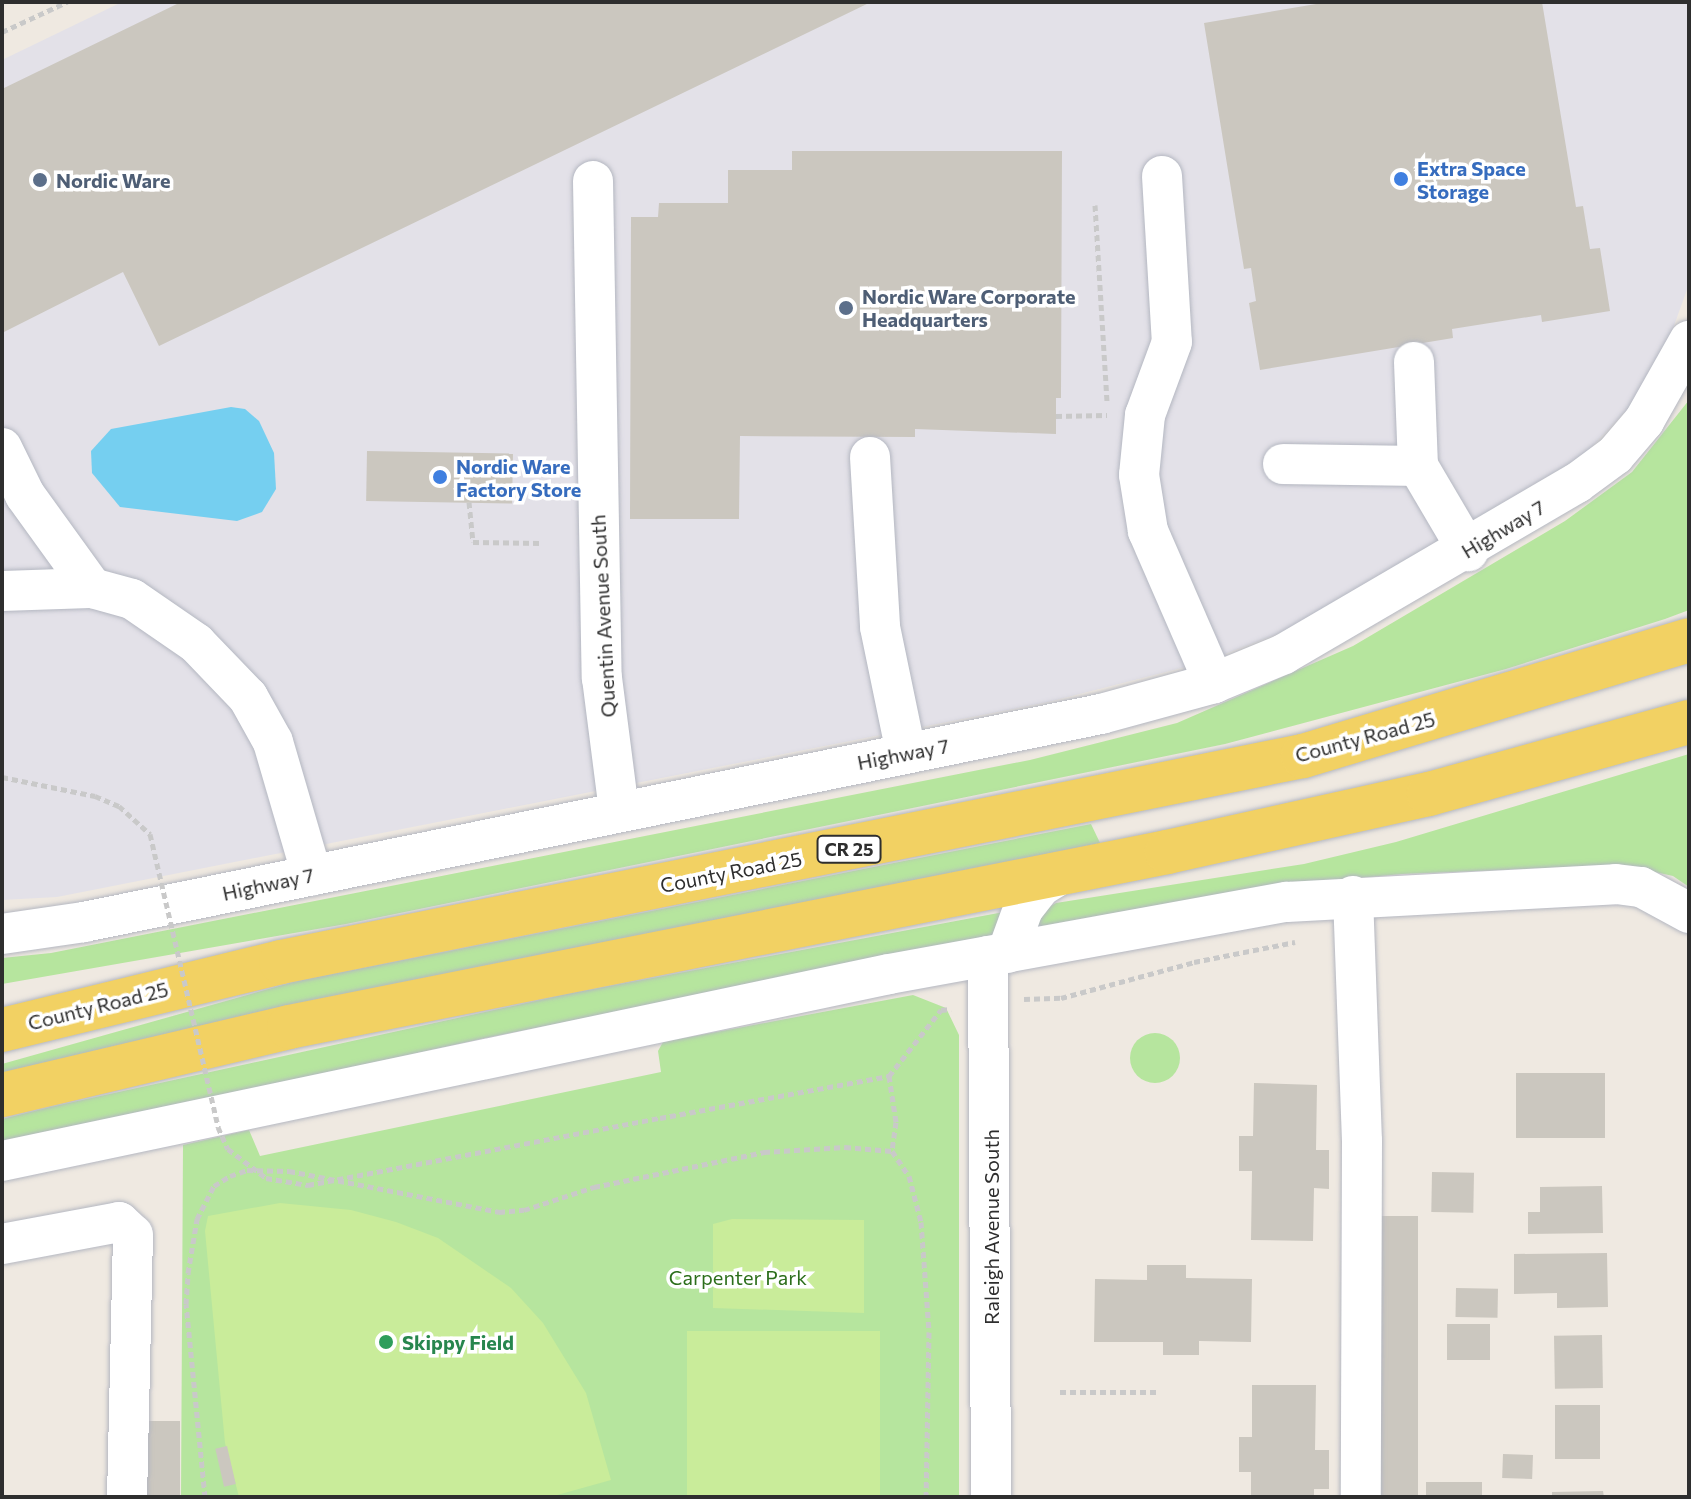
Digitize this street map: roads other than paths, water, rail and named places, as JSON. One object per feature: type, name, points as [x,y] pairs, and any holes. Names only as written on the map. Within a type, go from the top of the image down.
[{"type":"main road","name":"County Road 25","points":[[2,1030],[281,962],[1303,756],[1689,640]]},
{"type":"main road","points":[[2,1095],[289,1027],[1061,874],[1429,794],[1689,722]]},
{"type":"street","points":[[1162,176],[1172,342],[1126,415],[1148,531],[1214,683]]},
{"type":"street","name":"Quentin Avenue South","points":[[593,181],[602,678],[619,811]]},
{"type":"street","name":"Highway 7","points":[[2,934],[312,875],[1101,714],[1214,683],[1284,654],[1468,551],[1615,455],[1644,421],[1689,341]]},
{"type":"street","points":[[1414,362],[1418,466],[1468,551]]},
{"type":"street","points":[[2,448],[25,495],[92,588]]},
{"type":"street","points":[[870,457],[880,627],[906,753]]},
{"type":"street","points":[[1283,464],[1418,466]]},
{"type":"street","points":[[2,591],[92,588],[132,599],[196,643],[248,697],[273,742],[312,875]]},
{"type":"street","points":[[997,955],[1023,909],[1041,886],[1061,874]]},
{"type":"street","points":[[2,1161],[1198,915],[1354,914],[1616,884],[1641,887],[1689,913]]},
{"type":"street","points":[[1354,914],[1362,1141],[1361,1497]]},
{"type":"street","name":"Raleigh Avenue South","points":[[991,1497],[991,1004],[997,955]]},
{"type":"street","points":[[2,1244],[119,1222],[133,1235],[127,1497]]},
{"type":"water","points":[[231,407],[245,409],[259,421],[274,453],[276,489],[262,512],[237,521],[120,507],[92,473],[91,451],[111,429]]},
{"type":"place","name":"Extra Space Storage","points":[[1401,179]]},
{"type":"place","name":"Nordic Ware","points":[[40,180]]},
{"type":"place","name":"Nordic Ware Corporate Headquarters","points":[[846,308]]},
{"type":"place","name":"Nordic Ware Factory Store","points":[[440,477]]},
{"type":"place","name":"Skippy Field","points":[[386,1342]]},
{"type":"park label","name":"Carpenter Park","points":[[738,1277]]}]
